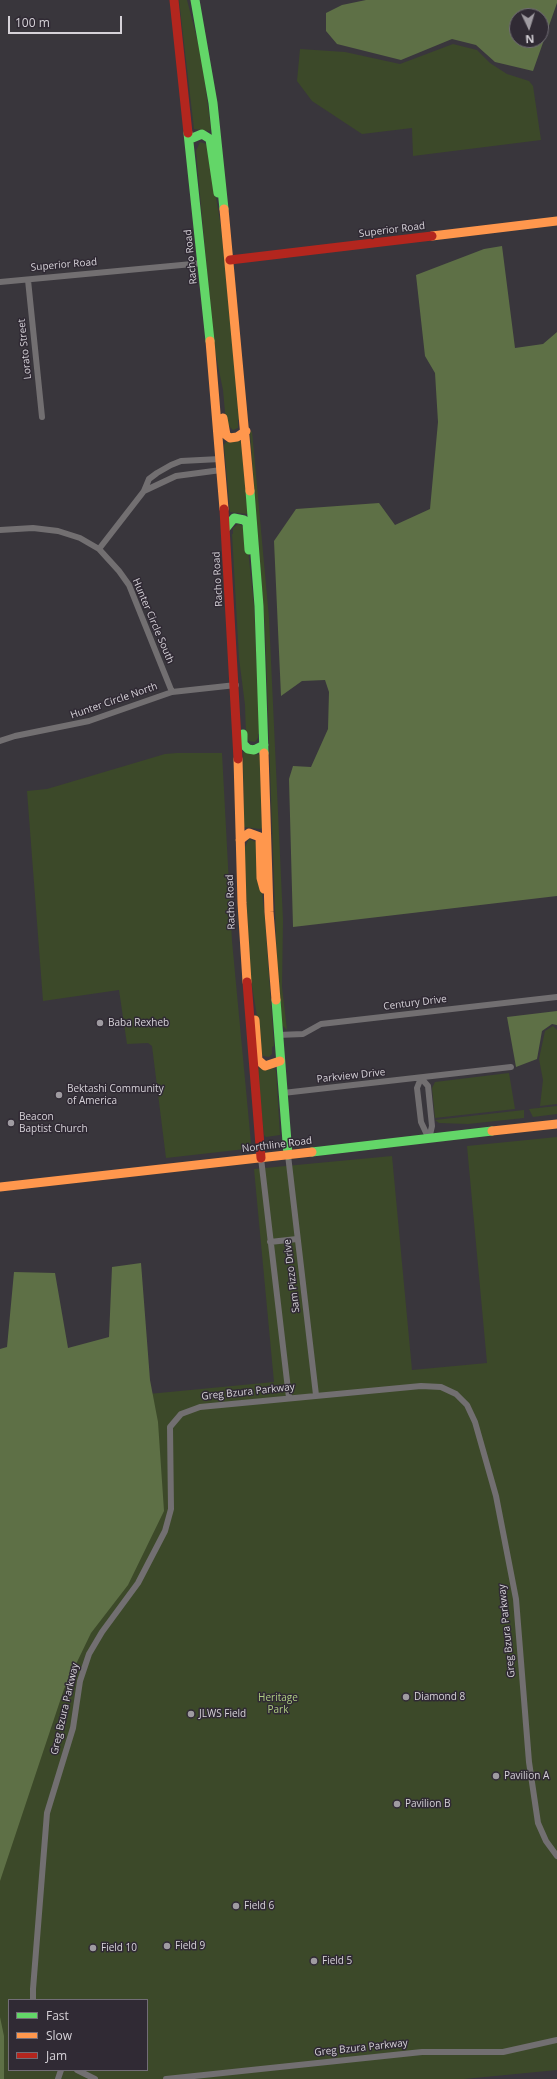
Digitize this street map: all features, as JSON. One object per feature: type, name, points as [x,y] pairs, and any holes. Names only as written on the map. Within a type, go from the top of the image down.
[{"type":"street","name":"Racho Road","points":[[174,0],[203,263],[226,528],[236,685],[240,840],[246,973],[261,1158]]},
{"type":"street","points":[[195,0],[213,103],[246,431],[258,606],[269,912],[288,1155]]},
{"type":"street","points":[[190,139],[202,134],[206,135],[210,139],[215,180],[226,227]]},
{"type":"street","name":"Superior Road","points":[[230,260],[557,221]]},
{"type":"street","name":"Superior Road","points":[[0,282],[203,263]]},
{"type":"street","name":"Lorato Street","points":[[28,280],[42,417]]},
{"type":"street","points":[[211,356],[220,395],[226,435],[230,438],[236,437],[246,431]]},
{"type":"street","points":[[100,549],[144,491],[149,479],[171,465],[196,459],[220,458]]},
{"type":"street","points":[[171,465],[176,476]]},
{"type":"street","points":[[144,491],[176,476],[221,470]]},
{"type":"street","points":[[226,528],[234,518],[241,518],[247,523],[250,566],[258,606]]},
{"type":"street","name":"Hunter Circle South","points":[[0,530],[32,528],[58,531],[80,538],[100,549],[119,570],[128,585],[172,692]]},
{"type":"street","points":[[234,663],[243,706],[243,744],[248,749],[254,750],[264,744]]},
{"type":"street","name":"Hunter Circle North","points":[[0,741],[15,736],[82,723],[172,692],[236,685]]},
{"type":"street","points":[[240,840],[249,833],[256,834],[260,837],[261,878],[269,912]]},
{"type":"street","points":[[246,973],[254,1017],[258,1060],[265,1066],[280,1061]]},
{"type":"street","name":"Century Drive","points":[[278,1035],[303,1034],[321,1024],[557,997]]},
{"type":"street","name":"Parkview Drive","points":[[283,1093],[510,1067]]},
{"type":"street","points":[[421,1078],[428,1086],[432,1126],[429,1139],[422,1125],[417,1088],[421,1078]]},
{"type":"street","name":"Northline Road","points":[[0,1187],[557,1124]]},
{"type":"street","name":"Sam Pizzo Drive","points":[[288,1155],[316,1395]]},
{"type":"street","name":"Sam Pizzo Drive","points":[[261,1158],[289,1398]]},
{"type":"street","points":[[270,1242],[297,1239]]},
{"type":"street","name":"Greg Bzura Parkway","points":[[33,1999],[48,1813],[73,1728],[80,1681],[89,1654],[102,1632],[138,1583],[165,1531],[172,1502],[170,1427],[181,1414],[200,1407],[421,1386],[441,1387],[462,1398],[471,1412],[496,1496],[516,1599],[529,1762],[538,1823],[546,1841],[557,1856]]},
{"type":"street","name":"Greg Bzura Parkway","points":[[166,2079],[422,2052],[503,2052],[557,2040]]},
{"type":"street","points":[[79,2071],[95,2079]]},
{"type":"green space","points":[[179,0],[187,0],[201,54],[211,129],[209,131],[194,129]]},
{"type":"green space","points":[[366,0],[557,0],[549,26],[549,8],[509,8],[509,48],[541,48],[533,71],[495,62],[476,45],[452,39],[401,60],[337,44],[326,31],[326,13],[342,5]]},
{"type":"green space","points":[[453,44],[477,50],[490,63],[507,74],[529,81],[533,86],[541,140],[413,156],[412,128],[362,134],[312,101],[297,81],[300,49],[345,52],[400,64]]},
{"type":"green space","points":[[200,142],[207,144],[221,227],[240,419],[238,420],[238,428],[233,430],[226,423],[223,390],[214,346],[196,151]]},
{"type":"green space","points":[[502,246],[515,348],[543,344],[557,332],[557,896],[293,927],[289,779],[293,766],[311,767],[328,729],[329,692],[325,680],[302,681],[281,696],[274,541],[296,509],[379,503],[395,525],[430,509],[438,422],[435,373],[425,356],[416,275],[484,249]]},
{"type":"green space","points":[[252,431],[269,618],[283,920],[282,987],[287,1030],[282,1025],[277,965],[265,627],[250,433]]},
{"type":"green space","points":[[241,441],[247,514],[230,512],[224,445],[226,442]]},
{"type":"green space","points":[[238,524],[241,525],[246,531],[254,606],[260,734],[258,734],[258,738],[255,742],[249,741],[246,735],[245,705],[239,658],[232,534],[233,528]]},
{"type":"green space","points":[[243,752],[260,755],[262,828],[260,829],[244,827]]},
{"type":"green space","points":[[222,753],[232,941],[251,1143],[244,1149],[166,1158],[152,1046],[148,1043],[127,1044],[119,990],[43,1001],[27,791],[47,789],[165,754]]},
{"type":"green space","points":[[249,839],[256,842],[265,918],[274,1046],[272,1047],[272,1054],[269,1057],[263,1056],[260,1049],[257,1016],[250,974],[244,849]]},
{"type":"green space","points":[[557,1011],[557,1025],[552,1024],[542,1031],[537,1059],[516,1067],[507,1017]]},
{"type":"green space","points":[[553,1026],[557,1030],[557,1104],[540,1106],[543,1080],[539,1059],[545,1031]]},
{"type":"green space","points":[[259,1068],[266,1070],[274,1068],[276,1071],[280,1135],[266,1137],[264,1135],[257,1070]]},
{"type":"green space","points":[[509,1073],[515,1109],[435,1118],[432,1088],[435,1082]]},
{"type":"green space","points":[[557,1106],[557,1114],[533,1117],[529,1109]]},
{"type":"green space","points":[[524,1110],[524,1118],[468,1124],[439,1123],[435,1120]]},
{"type":"green space","name":"Heritage Park","points":[[557,1137],[557,2070],[464,2079],[0,2079],[0,1395],[2,1408],[274,1382],[254,1169],[392,1156],[412,1370],[487,1363],[467,1146]]},
{"type":"green space","points":[[141,1263],[150,1380],[158,1422],[164,1511],[128,1585],[91,1633],[64,1689],[0,1881],[0,1349],[7,1347],[14,1272],[55,1273],[68,1348],[109,1337],[112,1267]]},
{"type":"green space","points":[[0,2017],[4,2036],[4,2079],[0,2079]]},
{"type":"traffic: fast","points":[[195,0],[213,103],[224,209]]},
{"type":"traffic: fast","points":[[188,133],[210,341]]},
{"type":"traffic: fast","points":[[190,139],[202,134],[210,139],[218,193]]},
{"type":"traffic: fast","points":[[250,491],[259,606],[264,753]]},
{"type":"traffic: fast","points":[[226,528],[234,518],[244,520],[247,523],[249,550]]},
{"type":"traffic: fast","points":[[243,734],[243,744],[248,749],[254,750],[264,745]]},
{"type":"traffic: fast","points":[[276,1000],[288,1155]]},
{"type":"traffic: fast","points":[[312,1152],[492,1131]]},
{"type":"traffic: slow","points":[[224,209],[250,491]]},
{"type":"traffic: slow","points":[[432,236],[557,221]]},
{"type":"traffic: slow","points":[[210,341],[224,509]]},
{"type":"traffic: slow","points":[[223,418],[226,435],[230,438],[237,437],[246,431]]},
{"type":"traffic: slow","points":[[264,753],[269,912],[276,1000]]},
{"type":"traffic: slow","points":[[238,759],[242,903],[247,982]]},
{"type":"traffic: slow","points":[[240,840],[249,833],[260,837],[261,878],[264,889]]},
{"type":"traffic: slow","points":[[255,1020],[258,1060],[265,1066],[280,1061]]},
{"type":"traffic: slow","points":[[492,1131],[557,1124]]},
{"type":"traffic: slow","points":[[0,1187],[312,1152]]},
{"type":"traffic: jam","points":[[174,0],[188,133]]},
{"type":"traffic: jam","points":[[230,260],[432,236]]},
{"type":"traffic: jam","points":[[224,509],[238,759]]},
{"type":"traffic: jam","points":[[247,982],[261,1158]]},
{"type":"place","name":"Baba Rexheb","points":[[100,1023]]},
{"type":"place","name":"Bektashi Community of America","points":[[59,1095]]},
{"type":"place","name":"Beacon Baptist Church","points":[[11,1123]]},
{"type":"place","name":"Diamond 8","points":[[406,1697]]},
{"type":"place","name":"JLWS Field","points":[[191,1714]]},
{"type":"place","name":"Pavilion A","points":[[496,1776]]},
{"type":"place","name":"Pavilion B","points":[[397,1804]]},
{"type":"place","name":"Field 6","points":[[236,1906]]},
{"type":"place","name":"Field 9","points":[[167,1946]]},
{"type":"place","name":"Field 10","points":[[93,1948]]},
{"type":"place","name":"Field 5","points":[[314,1961]]}]
